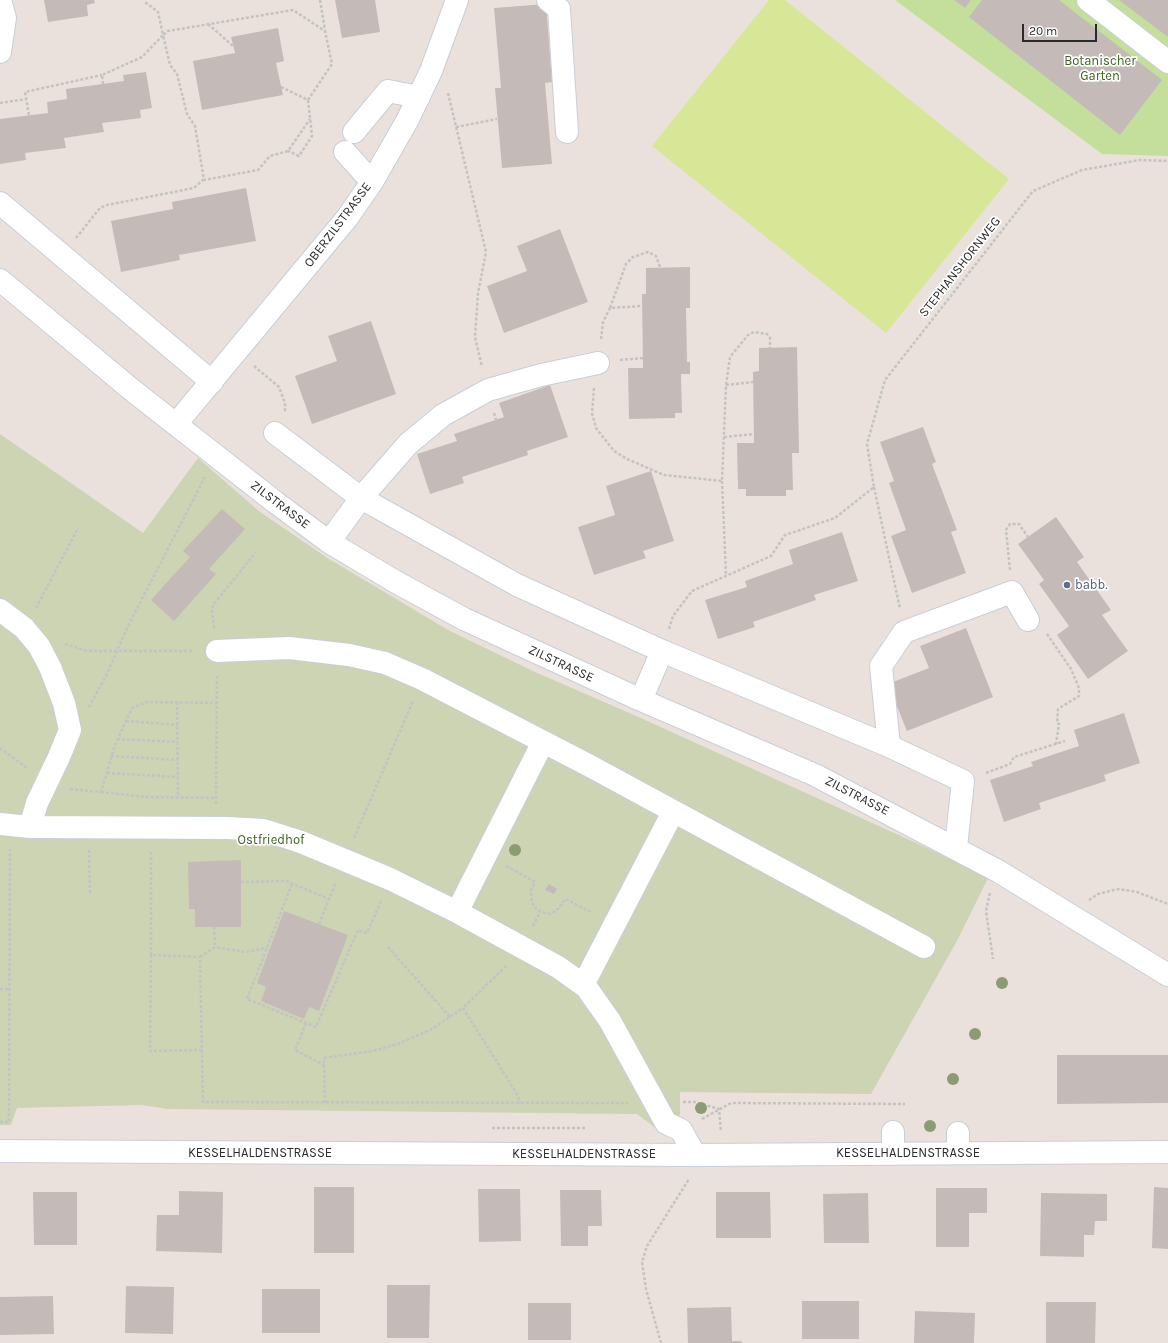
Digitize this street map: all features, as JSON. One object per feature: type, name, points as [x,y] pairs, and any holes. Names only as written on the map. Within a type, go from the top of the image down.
[{"type":"street","points":[[0,0],[5,18],[0,52]]},
{"type":"street","name":"OBERZILSTRASSE","points":[[176,424],[347,218],[372,182],[419,97],[431,71],[457,0]]},
{"type":"street","points":[[548,0],[559,9],[567,132]]},
{"type":"street","points":[[1088,0],[1168,62]]},
{"type":"street","points":[[354,132],[388,91],[419,97]]},
{"type":"street","points":[[345,152],[372,182]]},
{"type":"street","points":[[0,203],[212,382]]},
{"type":"street","name":"ZILSTRASSE","points":[[0,280],[132,390],[330,542],[464,619],[641,700],[815,775],[956,847],[1075,916],[1168,975]]},
{"type":"street","points":[[330,542],[361,498],[408,444],[443,415],[488,390],[540,375],[598,363]]},
{"type":"street","points":[[275,433],[361,498],[517,585],[662,651],[889,746],[962,781],[956,847]]},
{"type":"street","points":[[889,746],[881,666],[904,632],[1012,592],[1028,620]]},
{"type":"street","points":[[0,610],[24,628],[39,646],[50,667],[64,703],[70,730],[37,803],[30,827]]},
{"type":"street","points":[[217,651],[289,648],[349,654],[384,663],[422,679],[544,742],[924,947]]},
{"type":"street","points":[[641,700],[662,651]]},
{"type":"street","points":[[457,912],[544,742]]},
{"type":"street","points":[[584,985],[673,812]]},
{"type":"street","points":[[0,824],[30,827],[151,829],[228,828],[263,830],[301,842],[349,851],[390,879],[457,912],[558,967],[584,985],[610,1021],[666,1123],[681,1130],[695,1155]]},
{"type":"street","name":"KESSELHALDENSTRASSE","points":[[0,1151],[695,1155],[893,1142],[958,1142],[1168,1152]]},
{"type":"path","points":[[288,151],[299,156],[312,136],[308,100],[332,64],[320,0]]},
{"type":"path","points":[[145,2],[158,12],[170,65],[177,74],[186,114],[195,126],[204,179]]},
{"type":"path","points":[[29,115],[26,92],[102,75],[142,57],[168,31],[293,10],[325,31]]},
{"type":"path","points":[[208,24],[233,46]]},
{"type":"path","points":[[102,75],[103,84]]},
{"type":"path","points":[[281,87],[308,100]]},
{"type":"path","points":[[447,91],[486,252],[478,293],[475,337],[488,390]]},
{"type":"path","points":[[0,103],[27,98]]},
{"type":"path","points":[[62,255],[100,208],[117,203],[194,188],[204,179],[258,170],[270,156],[288,151],[310,119]]},
{"type":"path","points":[[456,127],[497,119]]},
{"type":"path","name":"STEPHANSHORNWEG","points":[[904,632],[874,486],[867,444],[885,380],[1033,191],[1082,170],[1140,160],[1168,161]]},
{"type":"path","points":[[660,267],[656,256],[648,252],[633,257],[626,264],[610,308],[603,322],[592,413],[596,428],[614,451],[626,460],[664,474],[722,482]]},
{"type":"path","points":[[610,308],[642,306]]},
{"type":"path","points":[[726,576],[722,482],[726,385],[730,357],[748,335],[754,332],[767,334],[770,338],[770,348]]},
{"type":"path","points":[[236,352],[279,387],[285,403],[285,419],[275,433]]},
{"type":"path","points":[[726,385],[753,382]]},
{"type":"path","points":[[724,437],[754,434]]},
{"type":"path","points":[[70,730],[81,721],[106,676],[128,626],[208,472]]},
{"type":"path","points":[[662,651],[673,616],[692,592],[771,556],[785,535],[835,518],[874,486]]},
{"type":"path","points":[[1012,592],[1006,530],[1010,524],[1019,524],[1028,537]]},
{"type":"path","points":[[24,628],[44,596],[78,528]]},
{"type":"path","points":[[216,807],[217,651],[212,620],[213,605],[256,552]]},
{"type":"path","points":[[1028,620],[1047,634],[1072,670],[1079,688],[1079,696],[1058,709],[1059,724],[1056,744]]},
{"type":"path","points":[[61,642],[87,651],[217,651]]},
{"type":"path","points":[[319,924],[422,679]]},
{"type":"path","points":[[101,792],[117,739],[132,708],[147,702],[217,703]]},
{"type":"path","points":[[177,702],[179,777],[178,797]]},
{"type":"path","points":[[126,721],[178,725]]},
{"type":"path","points":[[117,739],[178,742]]},
{"type":"path","points":[[962,781],[1010,764],[1014,758],[1065,741]]},
{"type":"path","points":[[0,748],[47,783],[70,789],[145,797],[216,798]]},
{"type":"path","points":[[111,756],[178,760]]},
{"type":"path","points":[[107,774],[179,777]]},
{"type":"path","points":[[89,828],[90,895]]},
{"type":"path","points":[[151,829],[150,1051],[203,1050]]},
{"type":"path","points":[[0,1122],[9,1122],[10,846],[5,846]]},
{"type":"path","points":[[529,878],[535,882],[531,890],[532,902],[540,912],[551,914],[558,909],[565,899],[615,924]]},
{"type":"path","points":[[292,884],[247,999],[316,1027],[358,930],[367,933],[390,879]]},
{"type":"path","points":[[241,882],[286,881],[329,899]]},
{"type":"path","points":[[992,888],[986,911],[993,959]]},
{"type":"path","points":[[1084,903],[1098,894],[1118,889],[1137,892],[1168,904]]},
{"type":"path","points":[[535,922],[540,912]]},
{"type":"path","points":[[214,926],[215,947]]},
{"type":"path","points":[[151,954],[200,957],[215,947],[245,952],[267,948]]},
{"type":"path","points":[[388,947],[450,1017]]},
{"type":"path","points":[[325,1103],[324,1058],[372,1051],[398,1044],[432,1029],[463,1008],[496,978],[522,948]]},
{"type":"path","points":[[200,957],[204,1102],[695,1102],[719,1109]]},
{"type":"path","points":[[0,989],[10,989]]},
{"type":"path","points":[[463,1008],[517,1094],[520,1103]]},
{"type":"path","points":[[306,1023],[295,1050],[324,1066]]},
{"type":"path","points":[[681,1130],[731,1103],[905,1104]]},
{"type":"path","points":[[719,1109],[721,1139]]},
{"type":"path","points":[[662,1343],[646,1289],[642,1262],[647,1246],[690,1176]]},
{"type":"green space","points":[[769,0],[785,0],[1009,179],[886,333],[652,146]]},
{"type":"green space","name":"Botanischer Garten","points":[[895,0],[1168,0],[1168,156],[1102,154]]},
{"type":"green space","name":"Ostfriedhof","points":[[0,434],[143,533],[198,458],[260,512],[329,559],[448,630],[535,672],[634,715],[989,876],[958,939],[871,1094],[680,1092],[680,1115],[657,1129],[637,1114],[168,1109],[142,1105],[17,1108],[11,1125],[0,1125]]},
{"type":"building","points":[[44,0],[94,0],[95,3],[87,5],[88,16],[48,22]]},
{"type":"building","points":[[335,0],[375,0],[380,32],[342,38]]},
{"type":"building","points":[[954,0],[971,0],[965,8]]},
{"type":"building","points":[[982,0],[1059,0],[1162,80],[1120,135],[969,17]]},
{"type":"building","points":[[1119,0],[1168,0],[1168,37]]},
{"type":"building","points":[[546,4],[552,82],[545,83],[552,164],[502,168],[495,88],[501,88],[494,8]]},
{"type":"building","points":[[278,28],[284,61],[276,63],[283,95],[202,110],[193,61],[235,53],[231,37]]},
{"type":"building","points":[[146,72],[152,108],[140,110],[141,118],[102,123],[104,132],[64,138],[66,148],[25,153],[26,160],[0,164],[0,119],[48,113],[47,102],[67,99],[66,89],[124,81],[123,75]]},
{"type":"building","points":[[246,188],[256,241],[179,255],[180,260],[121,272],[111,221],[173,209],[172,202]]},
{"type":"building","points":[[560,229],[588,302],[504,333],[487,286],[527,271],[517,246]]},
{"type":"building","points":[[690,267],[690,308],[686,308],[687,362],[690,362],[690,374],[681,374],[682,413],[675,413],[675,418],[629,419],[628,368],[643,368],[642,294],[646,294],[646,268]]},
{"type":"building","points":[[371,321],[396,394],[312,424],[295,376],[337,361],[328,336]]},
{"type":"building","points":[[797,347],[799,453],[792,453],[793,490],[786,490],[786,496],[746,496],[746,489],[738,489],[737,443],[754,443],[753,372],[759,371],[759,348]]},
{"type":"building","points":[[550,385],[568,437],[527,451],[528,455],[462,477],[464,483],[430,494],[417,454],[457,441],[454,434],[504,417],[499,403]]},
{"type":"building","points":[[923,427],[936,462],[932,464],[957,530],[951,532],[966,573],[912,593],[891,536],[906,530],[889,483],[894,481],[880,442]]},
{"type":"building","points":[[651,471],[674,541],[643,551],[646,558],[594,575],[578,527],[615,515],[606,486]]},
{"type":"building","points":[[222,509],[245,529],[209,569],[216,574],[174,621],[151,600],[190,557],[183,551]]},
{"type":"building","points":[[1056,517],[1084,557],[1077,562],[1111,610],[1102,615],[1128,651],[1088,679],[1057,635],[1069,626],[1039,584],[1044,580],[1018,544]]},
{"type":"building","points":[[842,532],[858,581],[814,595],[816,600],[753,622],[755,627],[718,639],[705,600],[747,587],[745,581],[793,564],[789,550]]},
{"type":"building","points":[[966,628],[993,697],[907,731],[888,684],[929,668],[920,646]]},
{"type":"building","points":[[1124,713],[1140,763],[1104,775],[1106,781],[1039,803],[1041,809],[1004,822],[990,780],[1033,766],[1031,762],[1079,746],[1074,730]]},
{"type":"building","points":[[241,860],[241,927],[195,927],[195,909],[189,909],[188,862]]},
{"type":"building","points":[[549,884],[557,889],[554,894],[545,890]]},
{"type":"building","points":[[284,911],[348,935],[319,1011],[309,1007],[304,1019],[261,1001],[266,987],[257,983]]},
{"type":"building","points":[[1057,1055],[1168,1055],[1168,1103],[1057,1104]]},
{"type":"building","points":[[314,1187],[354,1187],[354,1253],[314,1253]]},
{"type":"building","points":[[1154,1187],[1168,1188],[1168,1249],[1152,1248]]},
{"type":"building","points":[[936,1188],[987,1188],[987,1213],[969,1213],[969,1247],[936,1247]]},
{"type":"building","points":[[478,1189],[520,1189],[521,1241],[479,1242]]},
{"type":"building","points":[[560,1190],[601,1190],[602,1226],[588,1226],[588,1246],[561,1246]]},
{"type":"building","points":[[179,1191],[223,1192],[222,1253],[156,1251],[157,1215],[179,1215]]},
{"type":"building","points":[[33,1192],[77,1192],[77,1245],[34,1245]]},
{"type":"building","points":[[716,1192],[770,1192],[771,1238],[716,1238]]},
{"type":"building","points":[[868,1193],[869,1243],[824,1243],[823,1194]]},
{"type":"building","points":[[1041,1193],[1107,1194],[1107,1221],[1095,1221],[1094,1235],[1084,1235],[1084,1257],[1040,1256]]},
{"type":"building","points":[[387,1285],[430,1285],[429,1338],[387,1338]]},
{"type":"building","points":[[126,1286],[174,1287],[173,1334],[125,1333]]},
{"type":"building","points":[[262,1289],[320,1289],[320,1333],[262,1333]]},
{"type":"building","points":[[53,1296],[54,1334],[0,1335],[0,1297]]},
{"type":"building","points":[[802,1301],[859,1301],[859,1339],[802,1339]]},
{"type":"building","points":[[1046,1302],[1096,1302],[1095,1343],[1046,1343]]},
{"type":"building","points":[[528,1303],[571,1303],[571,1340],[528,1340]]},
{"type":"building","points":[[731,1307],[732,1341],[741,1341],[742,1343],[688,1343],[687,1308]]},
{"type":"building","points":[[915,1311],[975,1313],[974,1343],[914,1343]]},
{"type":"place","name":"babb.","points":[[1067,585]]}]
